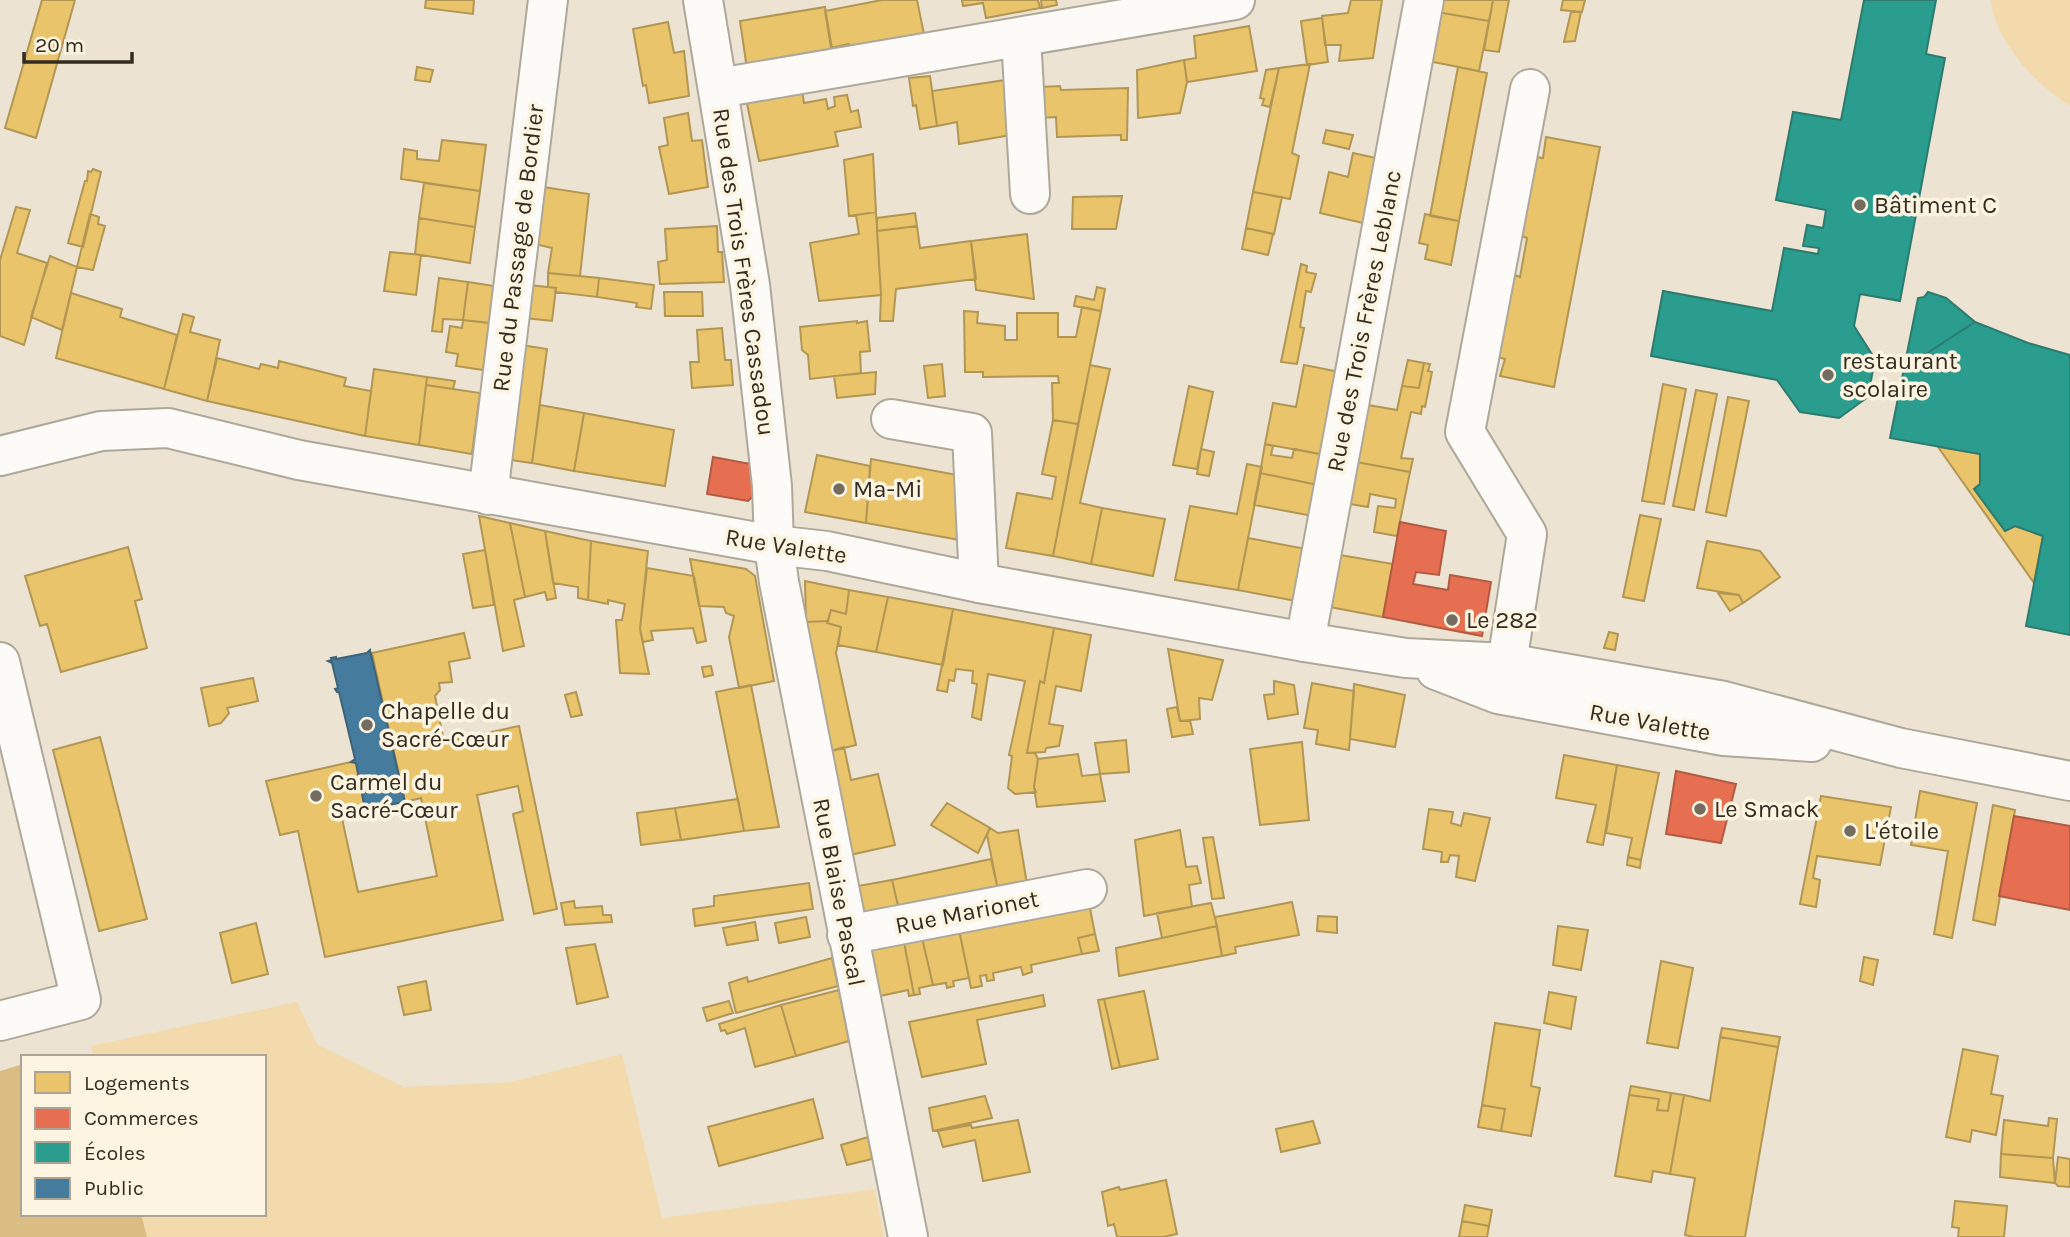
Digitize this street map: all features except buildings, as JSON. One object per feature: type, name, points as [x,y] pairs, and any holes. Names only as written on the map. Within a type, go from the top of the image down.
[{"type":"street","name":"Rue du Passage de Bordier","points":[[488,495],[548,0]]},
{"type":"street","name":"Rue des Trois Frères Cassadou","points":[[703,0],[750,285],[772,486],[774,545]]},
{"type":"street","points":[[719,88],[1235,0]]},
{"type":"street","name":"Rue des Trois Frères Leblanc","points":[[1305,642],[1424,0]]},
{"type":"street","points":[[1021,37],[1030,194]]},
{"type":"street","points":[[1507,663],[1527,534],[1465,432],[1530,89]]},
{"type":"street","points":[[891,419],[972,433],[979,583]]},
{"type":"street","name":"Rue Valette","points":[[3,448],[101,431],[168,428],[299,460],[774,545],[827,551],[979,583],[1305,642],[1406,658],[1507,663],[1724,701],[1901,748],[2070,781]]},
{"type":"street","name":"Rue Blaise Pascal","points":[[774,545],[847,935],[908,1237]]},
{"type":"street","name":"Rue Valette","points":[[1406,658],[1498,694],[1724,736],[1901,748]]},
{"type":"street","points":[[0,662],[81,1000],[0,1021]]},
{"type":"street","name":"Rue Marionet","points":[[847,935],[1087,889]]},
{"type":"shaded area","points":[[1991,0],[2070,0],[2070,106],[2044,86],[2019,60],[2000,31]]},
{"type":"shaded area","points":[[297,1002],[317,1044],[404,1087],[511,1082],[622,1054],[662,1218],[875,1189],[884,1237],[146,1237],[141,1216],[266,1216],[266,1055],[93,1055],[91,1046]]},
{"type":"shaded area","points":[[21,1065],[21,1216],[142,1216],[147,1237],[0,1237],[0,1071]]},
{"type":"place","name":"Bâtiment C","points":[[1860,205]]},
{"type":"place","name":"restaurant scolaire","points":[[1828,375]]},
{"type":"place","name":"Ma-Mi","points":[[839,489]]},
{"type":"place","name":"Le 282","points":[[1452,620]]},
{"type":"place","name":"Chapelle du Sacré-Cœur","points":[[367,725]]},
{"type":"place","name":"Carmel du Sacré-Cœur","points":[[316,796]]},
{"type":"place","name":"Le Smack","points":[[1700,809]]},
{"type":"place","name":"L'étoile","points":[[1850,831]]}]
